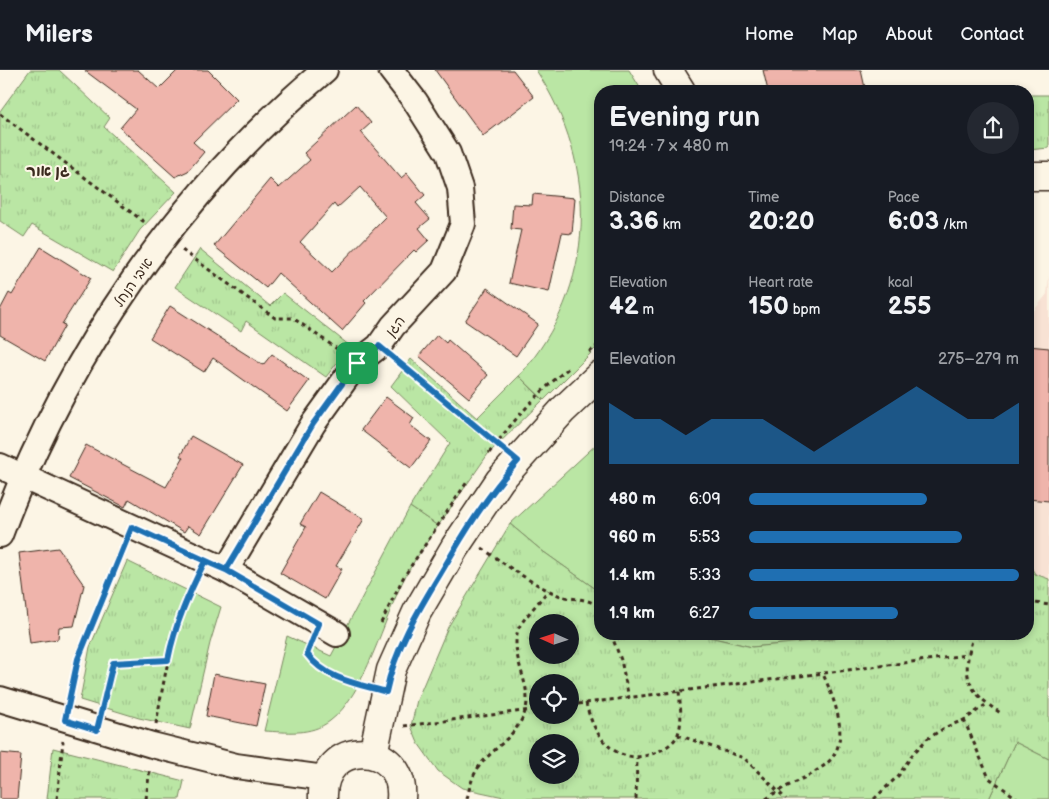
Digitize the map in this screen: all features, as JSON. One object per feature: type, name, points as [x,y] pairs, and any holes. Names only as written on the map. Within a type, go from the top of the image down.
[{"type":"street","name":"איבי הנחל","points":[[0,535],[22,476],[72,376],[134,276],[216,174],[325,70]]},
{"type":"street","name":"הגן","points":[[215,565],[357,363],[379,346],[393,326],[444,271],[463,224],[460,188],[448,153],[415,101],[391,70]]},
{"type":"street","points":[[668,70],[677,85]]},
{"type":"street","points":[[1034,176],[1049,176]]},
{"type":"street","points":[[401,799],[402,788],[398,774],[376,741],[391,670],[417,612],[500,480],[563,410],[594,381]]},
{"type":"street","points":[[0,466],[215,565],[328,629]]},
{"type":"street","points":[[0,699],[97,730],[324,789],[331,768],[348,755],[357,753],[376,741]]},
{"type":"path","points":[[379,346],[518,461]]},
{"type":"path","points":[[57,799],[65,720],[78,659],[132,527]]},
{"type":"path","points":[[464,535],[518,574],[558,596],[580,598],[594,603]]},
{"type":"path","points":[[146,799],[152,745],[172,638],[185,601],[215,565]]},
{"type":"path","points":[[467,799],[471,779],[482,763],[508,737],[519,723],[525,711],[527,692],[519,671],[516,649],[518,629],[548,590]]},
{"type":"path","points":[[1034,603],[1049,605]]},
{"type":"path","points":[[328,629],[307,654],[313,663],[337,678],[386,692]]},
{"type":"path","points":[[613,640],[621,660],[629,698]]},
{"type":"path","points":[[972,640],[967,656],[966,674],[973,689],[986,704],[1002,714]]},
{"type":"path","points":[[579,704],[967,656]]},
{"type":"path","points":[[97,730],[113,663],[168,660]]},
{"type":"path","points":[[766,799],[778,790],[827,764],[837,750],[839,717],[822,673]]},
{"type":"path","points":[[586,703],[590,720],[601,741],[616,751],[637,758],[668,747],[678,734],[679,692]]},
{"type":"path","points":[[874,799],[899,775],[912,755],[928,739],[946,727],[964,720],[986,704]]},
{"type":"path","points":[[376,741],[529,710]]},
{"type":"path","points":[[964,720],[990,778],[1018,799]]},
{"type":"path","points":[[678,734],[744,758],[786,799]]},
{"type":"path","points":[[636,799],[637,758]]},
{"type":"shaded area","points":[[1049,276],[1049,579],[1034,572],[1034,310],[1047,294]]},
{"type":"green space","points":[[30,70],[59,70],[110,118],[104,127],[176,192],[140,230],[113,272],[32,225],[24,237],[0,221],[0,111]]},
{"type":"green space","points":[[536,70],[629,70],[638,85],[594,85],[594,350],[544,400],[519,376],[545,341],[564,304],[576,266],[581,226],[580,186],[571,146],[557,107]]},
{"type":"green space","points":[[1034,95],[1049,95],[1049,148],[1034,149]]},
{"type":"green space","points":[[200,249],[270,306],[283,293],[350,346],[326,377],[246,321],[241,331],[175,287]]},
{"type":"green space","points":[[411,359],[477,418],[519,376],[543,400],[488,454],[438,526],[410,507],[450,443],[391,386]]},
{"type":"green space","points":[[594,447],[594,588],[541,550],[510,524]]},
{"type":"green space","points":[[410,507],[438,526],[405,577],[364,675],[354,693],[342,709],[322,726],[298,732],[264,731],[287,636],[331,656]]},
{"type":"green space","points":[[510,524],[541,550],[594,588],[594,640],[722,640],[752,647],[823,640],[1034,640],[1034,572],[1049,579],[1049,759],[1015,742],[989,799],[513,799],[462,788],[438,771],[418,743],[411,726],[417,700],[448,627]]},
{"type":"green space","points":[[127,561],[221,607],[210,643],[190,729],[139,718],[80,700],[90,647]]},
{"type":"green space","points":[[722,640],[823,640],[752,647]]},
{"type":"green space","points":[[1015,742],[1049,759],[1049,799],[989,799]]},
{"type":"green space","points":[[53,748],[184,781],[180,799],[47,799]]},
{"type":"building","points":[[84,70],[138,70],[159,89],[178,70],[208,70],[237,99],[193,142],[204,152],[188,171],[175,177],[120,128],[136,109]]},
{"type":"building","points":[[435,70],[513,70],[534,97],[483,136]]},
{"type":"building","points":[[763,70],[861,70],[864,85],[767,85]]},
{"type":"building","points":[[356,105],[371,123],[361,132],[401,178],[407,173],[425,195],[416,203],[430,219],[419,228],[429,240],[416,252],[414,250],[364,301],[366,303],[342,331],[278,273],[266,288],[214,246],[270,179],[279,188],[310,160],[304,153]],"holes":[[[360,187],[386,217],[332,272],[300,242],[334,204],[337,208]]]},
{"type":"building","points":[[533,194],[575,198],[572,234],[562,233],[549,292],[509,283],[521,230],[511,229],[513,204],[532,205]]},
{"type":"building","points":[[41,247],[91,278],[62,324],[65,325],[45,361],[0,335],[0,310],[9,293],[12,295]]},
{"type":"building","points":[[487,288],[538,324],[516,356],[465,321]]},
{"type":"building","points":[[170,306],[263,365],[272,354],[309,381],[287,411],[213,358],[204,372],[150,338]]},
{"type":"building","points":[[437,335],[446,343],[448,340],[488,375],[469,398],[419,356]]},
{"type":"building","points":[[1034,347],[1049,348],[1049,501],[1034,500]]},
{"type":"building","points":[[386,397],[414,418],[410,425],[431,441],[411,468],[361,430]]},
{"type":"building","points":[[191,436],[243,465],[201,534],[188,526],[184,532],[129,499],[125,507],[69,478],[86,445],[166,487],[183,458],[180,456]]},
{"type":"building","points":[[319,492],[364,519],[336,566],[342,569],[325,599],[280,573],[306,527],[300,524]]},
{"type":"building","points":[[58,548],[84,585],[74,626],[59,627],[58,639],[30,643],[19,553]]},
{"type":"building","points":[[214,674],[265,684],[256,726],[206,716]]},
{"type":"building","points":[[0,753],[21,755],[17,799],[0,799]]},
{"type":"district","name":"גן אור","points":[[48,171]]},
{"type":"route","points":[[357,363],[313,424],[282,472],[226,570],[205,561],[185,601],[172,638],[168,660],[113,663],[97,730],[65,720],[78,659],[132,527],[226,570],[319,624],[307,654],[313,663],[337,678],[386,692],[391,670],[417,612],[456,547],[500,480],[518,461],[379,346],[357,363]]}]
